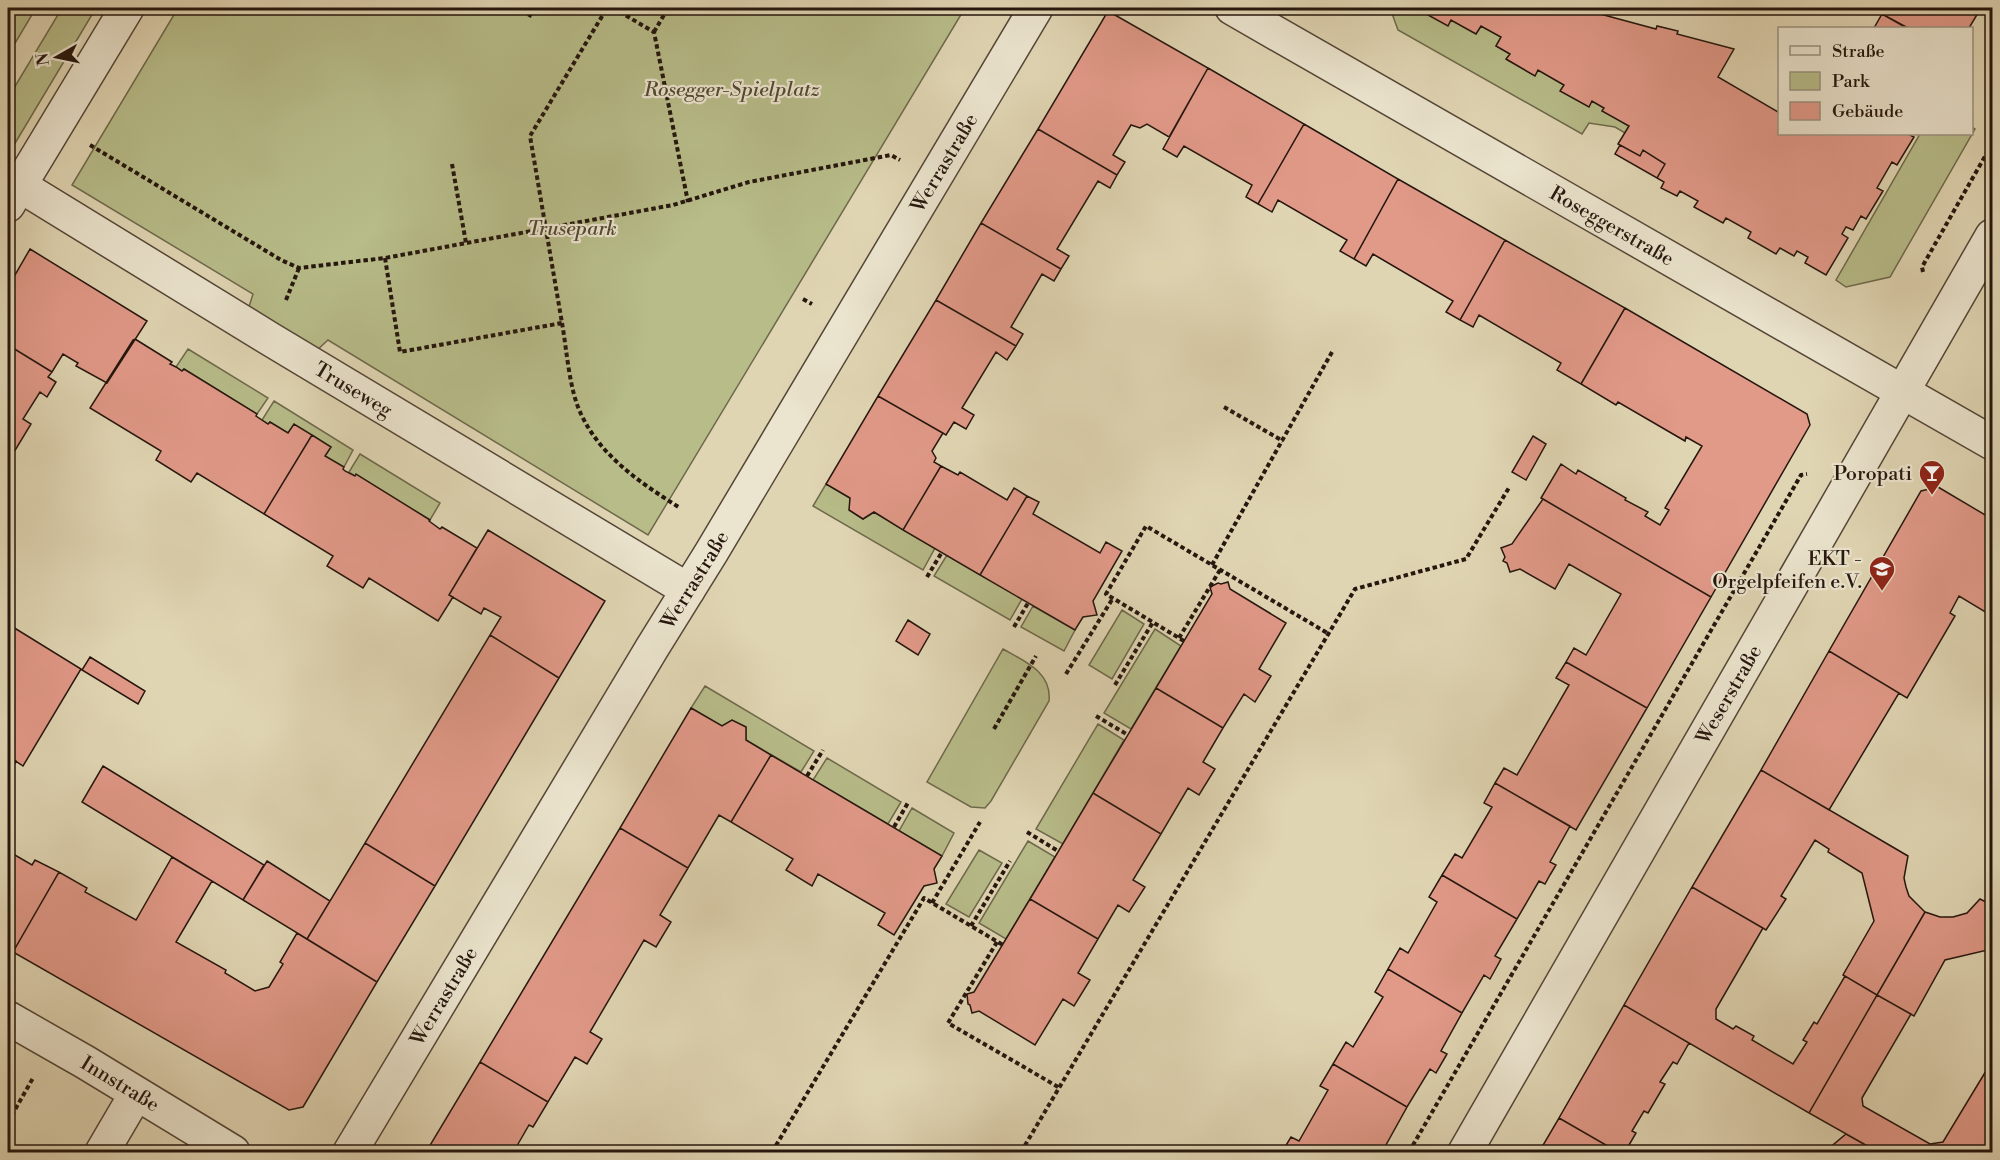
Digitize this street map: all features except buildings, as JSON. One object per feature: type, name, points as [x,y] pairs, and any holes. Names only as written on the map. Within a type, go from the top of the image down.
[{"type":"street","points":[[13,195],[127,8]]},
{"type":"street","name":"Werrastraße","points":[[350,1152],[1036,8]]},
{"type":"street","name":"Roseggerstraße","points":[[1232,8],[1992,443]]},
{"type":"street","name":"Truseweg","points":[[13,195],[290,351],[688,590]]},
{"type":"street","name":"Weserstraße","points":[[1465,1152],[1992,236]]},
{"type":"street","name":"Innstraße","points":[[8,1018],[233,1152]]},
{"type":"street","points":[[102,1152],[136,1094]]},
{"type":"path","points":[[529,16],[534,8]]},
{"type":"path","points":[[607,8],[530,136],[574,392],[580,413],[605,451],[622,467],[680,508]]},
{"type":"path","points":[[613,8],[654,32]]},
{"type":"path","points":[[668,8],[654,32],[688,202]]},
{"type":"path","points":[[56,125],[281,260],[299,268],[385,258],[688,202],[749,182],[891,155]]},
{"type":"path","points":[[452,164],[466,243]]},
{"type":"path","points":[[385,258],[400,352],[562,323]]},
{"type":"path","points":[[1212,565],[1332,352]]},
{"type":"path","points":[[1224,407],[1283,441]]},
{"type":"path","points":[[1409,1152],[1801,475],[1812,473]]},
{"type":"path","points":[[1021,1152],[1355,589],[1466,559],[1510,486]]},
{"type":"path","points":[[1184,641],[1106,594],[1146,526],[1329,634]]},
{"type":"path","points":[[927,577],[942,552]]},
{"type":"path","points":[[1179,638],[1220,570]]},
{"type":"path","points":[[1066,674],[1113,598]]},
{"type":"path","points":[[1014,627],[1028,603]]},
{"type":"path","points":[[1115,685],[1153,622]]},
{"type":"path","points":[[994,729],[1036,656]]},
{"type":"path","points":[[1096,716],[1128,735]]},
{"type":"path","points":[[807,776],[823,750]]},
{"type":"path","points":[[894,827],[909,801]]},
{"type":"path","points":[[932,903],[980,822]]},
{"type":"path","points":[[1027,832],[1058,851]]},
{"type":"path","points":[[971,926],[1010,861]]},
{"type":"path","points":[[772,1152],[924,898],[1003,945]]},
{"type":"path","points":[[997,942],[948,1023],[1060,1088]]},
{"type":"path","points":[[8,1122],[23,1095]]},
{"type":"green space","points":[[8,8],[36,8],[8,55]]},
{"type":"green space","points":[[62,8],[96,8],[8,155],[8,98]]},
{"type":"green space","name":"Trusepark","points":[[178,8],[965,8],[648,535],[328,340],[315,352],[248,310],[253,294],[72,185]]},
{"type":"green space","points":[[1390,8],[1421,8],[1420,10],[1451,20],[1476,34],[1481,26],[1501,37],[1496,46],[1510,54],[1507,60],[1534,75],[1538,70],[1564,85],[1561,91],[1592,101],[1604,108],[1603,111],[1629,126],[1625,133],[1615,127],[1589,123],[1582,134],[1398,30]]},
{"type":"green space","points":[[1919,135],[1972,135],[1890,277],[1846,287],[1836,280]]},
{"type":"green space","points":[[188,349],[268,398],[257,414],[184,369],[182,371],[176,367]]},
{"type":"green space","points":[[274,401],[353,450],[344,467],[325,456],[331,447],[294,425],[288,433],[262,420]]},
{"type":"green space","points":[[360,454],[440,503],[430,520],[349,472]]},
{"type":"green space","points":[[826,484],[850,498],[850,510],[863,519],[874,512],[935,548],[923,570],[813,506]]},
{"type":"green space","points":[[947,555],[1022,599],[1010,620],[934,576]]},
{"type":"green space","points":[[1033,606],[1075,630],[1064,651],[1021,627]]},
{"type":"green space","points":[[1122,610],[1144,624],[1112,679],[1089,665]]},
{"type":"green space","points":[[1155,629],[1181,646],[1131,729],[1104,713]]},
{"type":"green space","points":[[1003,649],[1028,663],[1041,675],[1049,691],[1049,701],[991,801],[985,808],[971,807],[927,782]]},
{"type":"green space","points":[[705,686],[814,751],[801,772],[746,740],[746,727],[732,720],[722,726],[691,708]]},
{"type":"green space","points":[[1098,724],[1124,740],[1063,844],[1036,829]]},
{"type":"green space","points":[[827,758],[901,802],[888,824],[813,780]]},
{"type":"green space","points":[[912,808],[954,833],[942,856],[899,831]]},
{"type":"green space","points":[[1028,841],[1055,857],[1006,939],[979,923]]},
{"type":"green space","points":[[979,850],[1002,863],[969,917],[946,904]]},
{"type":"place","name":"Poropati","points":[[1932,496]]},
{"type":"place","name":"EKT - Orgelpfeifen e.V.","points":[[1882,592]]},
{"type":"park label","name":"Rosegger-Spielplatz","points":[[732,89]]}]
